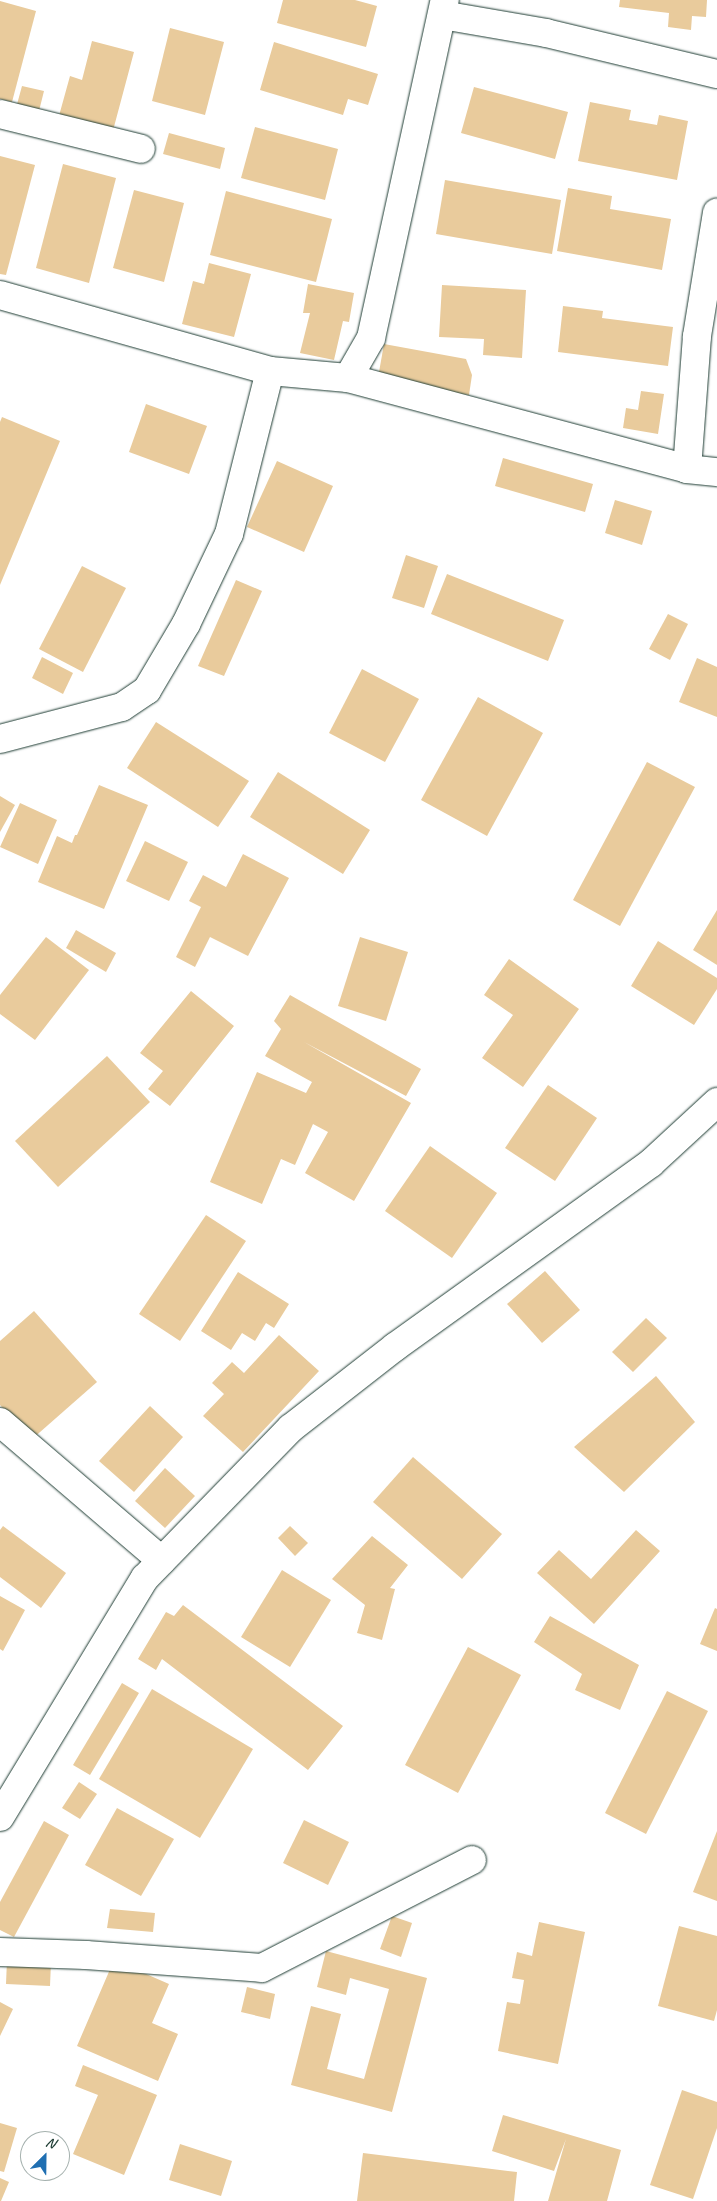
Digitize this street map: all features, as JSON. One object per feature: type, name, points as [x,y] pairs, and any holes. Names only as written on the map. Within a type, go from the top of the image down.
[{"type":"street","points":[[348,378],[371,338],[444,8],[717,74]]},
{"type":"street","points":[[0,114],[141,149]]},
{"type":"street","points":[[687,469],[697,336],[717,213]]},
{"type":"street","points":[[0,295],[270,371],[348,378],[687,469],[717,472]]},
{"type":"street","points":[[0,739],[122,708],[147,690],[186,624],[229,534],[270,371]]},
{"type":"street","points":[[0,1818],[145,1578],[291,1428],[395,1347],[651,1163],[717,1102]]},
{"type":"street","points":[[0,1422],[162,1561]]},
{"type":"street","points":[[0,1952],[86,1954],[262,1968],[472,1860]]},
{"type":"building","points":[[283,0],[355,0],[377,6],[366,47],[277,23]]},
{"type":"building","points":[[620,0],[707,0],[706,17],[692,16],[691,30],[668,27],[669,13],[619,7]]},
{"type":"building","points":[[0,1],[36,11],[12,102],[0,99]]},
{"type":"building","points":[[170,28],[224,42],[205,115],[152,101]]},
{"type":"building","points":[[92,41],[134,52],[111,138],[57,123],[70,76],[82,80]]},
{"type":"building","points":[[274,42],[378,74],[368,105],[348,99],[343,115],[260,90]]},
{"type":"building","points":[[22,86],[44,91],[38,115],[16,108]]},
{"type":"building","points":[[474,87],[568,112],[555,159],[461,133]]},
{"type":"building","points":[[590,102],[631,110],[629,120],[657,125],[659,115],[688,121],[677,180],[578,161]]},
{"type":"building","points":[[255,127],[338,149],[325,200],[241,178]]},
{"type":"building","points":[[169,133],[225,148],[220,169],[163,154]]},
{"type":"building","points":[[0,156],[35,165],[6,275],[0,274]]},
{"type":"building","points":[[63,164],[116,178],[89,283],[36,268]]},
{"type":"building","points":[[445,180],[561,200],[552,254],[436,234]]},
{"type":"building","points":[[568,188],[612,196],[610,209],[671,219],[662,270],[557,251]]},
{"type":"building","points":[[134,190],[184,203],[164,282],[113,268]]},
{"type":"building","points":[[226,191],[332,219],[316,282],[210,255]]},
{"type":"building","points":[[209,263],[251,274],[234,337],[182,324],[193,281],[204,284]]},
{"type":"building","points":[[308,284],[354,293],[349,322],[343,321],[334,360],[300,353],[310,313],[303,313]]},
{"type":"building","points":[[442,285],[526,290],[522,358],[483,355],[484,339],[439,337]]},
{"type":"building","points":[[563,306],[603,311],[602,318],[673,327],[668,366],[558,352]]},
{"type":"building","points":[[384,344],[466,359],[472,375],[469,395],[388,383],[379,372]]},
{"type":"building","points":[[641,391],[664,394],[658,434],[623,428],[626,408],[638,410]]},
{"type":"building","points":[[146,404],[207,426],[189,474],[129,452]]},
{"type":"building","points":[[2,417],[60,441],[0,585],[0,422]]},
{"type":"building","points":[[503,458],[593,484],[585,512],[495,486]]},
{"type":"building","points":[[277,461],[333,486],[304,552],[247,527]]},
{"type":"building","points":[[615,500],[652,511],[642,545],[605,533]]},
{"type":"building","points":[[406,555],[438,566],[424,608],[392,598]]},
{"type":"building","points":[[82,566],[126,588],[83,672],[39,649]]},
{"type":"building","points":[[447,574],[564,620],[548,661],[431,614]]},
{"type":"building","points":[[236,580],[262,591],[224,676],[198,666]]},
{"type":"building","points":[[668,614],[688,624],[670,660],[649,649]]},
{"type":"building","points":[[42,657],[73,673],[63,694],[32,678]]},
{"type":"building","points":[[697,658],[717,667],[717,717],[679,702]]},
{"type":"building","points":[[362,669],[419,699],[385,762],[329,733]]},
{"type":"building","points":[[478,697],[543,733],[487,836],[421,800]]},
{"type":"building","points":[[156,722],[249,781],[218,827],[127,768]]},
{"type":"building","points":[[647,762],[695,787],[620,926],[573,900]]},
{"type":"building","points":[[278,772],[370,830],[343,874],[250,817]]},
{"type":"building","points":[[99,785],[148,805],[104,909],[38,882],[57,836],[72,843]]},
{"type":"building","points":[[0,796],[15,805],[0,832]]},
{"type":"building","points":[[20,803],[57,820],[38,864],[0,847]]},
{"type":"building","points":[[145,841],[188,862],[169,901],[126,881]]},
{"type":"building","points":[[243,854],[289,878],[248,956],[210,937],[195,967],[176,957],[201,907],[189,901],[203,875],[226,887]]},
{"type":"building","points":[[717,910],[717,965],[693,950]]},
{"type":"building","points":[[76,930],[116,953],[106,972],[66,948]]},
{"type":"building","points":[[46,937],[89,970],[35,1040],[0,1014],[0,995]]},
{"type":"building","points":[[360,937],[408,952],[386,1021],[338,1006]]},
{"type":"building","points":[[658,941],[717,978],[717,989],[694,1025],[631,986]]},
{"type":"building","points":[[509,959],[579,1009],[523,1087],[482,1058],[513,1015],[484,995]]},
{"type":"building","points":[[191,991],[234,1026],[170,1106],[148,1089],[163,1071],[140,1053]]},
{"type":"building","points":[[290,995],[421,1069],[406,1096],[304,1042],[411,1103],[354,1201],[305,1173],[328,1132],[313,1124],[295,1165],[281,1159],[262,1204],[210,1182],[257,1072],[306,1093],[312,1082],[265,1056],[281,1029],[274,1021]]},
{"type":"building","points":[[107,1056],[150,1102],[58,1187],[15,1141]]},
{"type":"building","points":[[548,1085],[597,1118],[555,1181],[505,1148]]},
{"type":"building","points":[[430,1146],[497,1193],[452,1258],[385,1211]]},
{"type":"building","points":[[206,1215],[246,1241],[180,1341],[139,1314]]},
{"type":"building","points":[[545,1271],[580,1310],[542,1343],[507,1304]]},
{"type":"building","points":[[238,1272],[289,1304],[274,1328],[266,1323],[255,1341],[242,1333],[231,1350],[201,1331]]},
{"type":"building","points":[[34,1311],[97,1382],[31,1440],[0,1405],[0,1341]]},
{"type":"building","points":[[646,1318],[667,1338],[633,1372],[612,1352]]},
{"type":"building","points":[[279,1335],[319,1371],[243,1452],[203,1416],[224,1394],[212,1383],[232,1362],[244,1373]]},
{"type":"building","points":[[656,1376],[695,1422],[624,1492],[574,1447]]},
{"type":"building","points":[[150,1406],[183,1437],[134,1492],[99,1461]]},
{"type":"building","points":[[413,1457],[502,1534],[462,1579],[373,1502]]},
{"type":"building","points":[[165,1468],[195,1496],[165,1528],[135,1501]]},
{"type":"building","points":[[3,1526],[66,1573],[41,1608],[0,1577],[0,1530]]},
{"type":"building","points":[[290,1526],[308,1543],[295,1556],[278,1538]]},
{"type":"building","points":[[636,1530],[660,1551],[594,1624],[537,1573],[559,1550],[591,1579]]},
{"type":"building","points":[[372,1536],[408,1565],[390,1588],[395,1589],[382,1640],[357,1633],[365,1605],[332,1579]]},
{"type":"building","points":[[282,1570],[331,1600],[290,1667],[241,1637]]},
{"type":"building","points":[[0,1596],[25,1610],[3,1651],[0,1649]]},
{"type":"building","points":[[183,1605],[343,1726],[308,1770],[162,1659],[156,1670],[138,1659],[166,1612],[174,1616]]},
{"type":"building","points":[[715,1608],[717,1609],[717,1651],[700,1644]]},
{"type":"building","points":[[550,1616],[639,1665],[620,1710],[575,1690],[582,1674],[534,1642]]},
{"type":"building","points":[[468,1647],[521,1675],[458,1793],[405,1765]]},
{"type":"building","points":[[122,1683],[139,1693],[90,1775],[73,1765]]},
{"type":"building","points":[[152,1689],[253,1749],[200,1838],[99,1779]]},
{"type":"building","points":[[667,1691],[708,1711],[646,1834],[605,1813]]},
{"type":"building","points":[[79,1782],[97,1794],[80,1819],[62,1808]]},
{"type":"building","points":[[117,1808],[174,1839],[141,1896],[85,1865]]},
{"type":"building","points":[[304,1820],[349,1842],[328,1885],[283,1863]]},
{"type":"building","points":[[44,1821],[69,1835],[14,1937],[0,1930],[0,1902]]},
{"type":"building","points":[[717,1831],[717,1901],[693,1892]]},
{"type":"building","points":[[110,1909],[155,1913],[153,1932],[107,1928]]},
{"type":"building","points":[[392,1916],[412,1923],[401,1957],[380,1949]]},
{"type":"building","points":[[539,1922],[585,1932],[558,2064],[498,2051],[507,2002],[520,2004],[524,1980],[512,1978],[517,1952],[532,1956]]},
{"type":"building","points":[[679,1926],[717,1936],[717,2010],[714,2021],[658,2006]]},
{"type":"building","points":[[326,1951],[427,1978],[392,2112],[291,2085],[311,2006],[341,2014],[327,2069],[364,2079],[389,1989],[350,1978],[346,1995],[317,1987]]},
{"type":"building","points":[[7,1960],[51,1962],[50,1986],[6,1984]]},
{"type":"building","points":[[114,1960],[169,1984],[152,2023],[178,2034],[158,2081],[77,2046]]},
{"type":"building","points":[[247,1987],[275,1994],[270,2019],[241,2012]]},
{"type":"building","points":[[0,2002],[13,2009],[0,2036]]},
{"type":"building","points":[[83,2065],[157,2095],[124,2175],[73,2154],[98,2095],[75,2086]]},
{"type":"building","points":[[682,2090],[717,2102],[717,2128],[693,2199],[650,2185]]},
{"type":"building","points":[[503,2115],[621,2150],[607,2201],[548,2201],[566,2139],[554,2171],[492,2151]]},
{"type":"building","points":[[0,2123],[17,2128],[4,2172],[0,2171]]},
{"type":"building","points":[[180,2144],[232,2161],[221,2196],[169,2180]]},
{"type":"building","points":[[363,2153],[517,2172],[514,2201],[357,2201]]},
{"type":"building","points":[[0,2178],[9,2182],[1,2201],[0,2201]]}]
